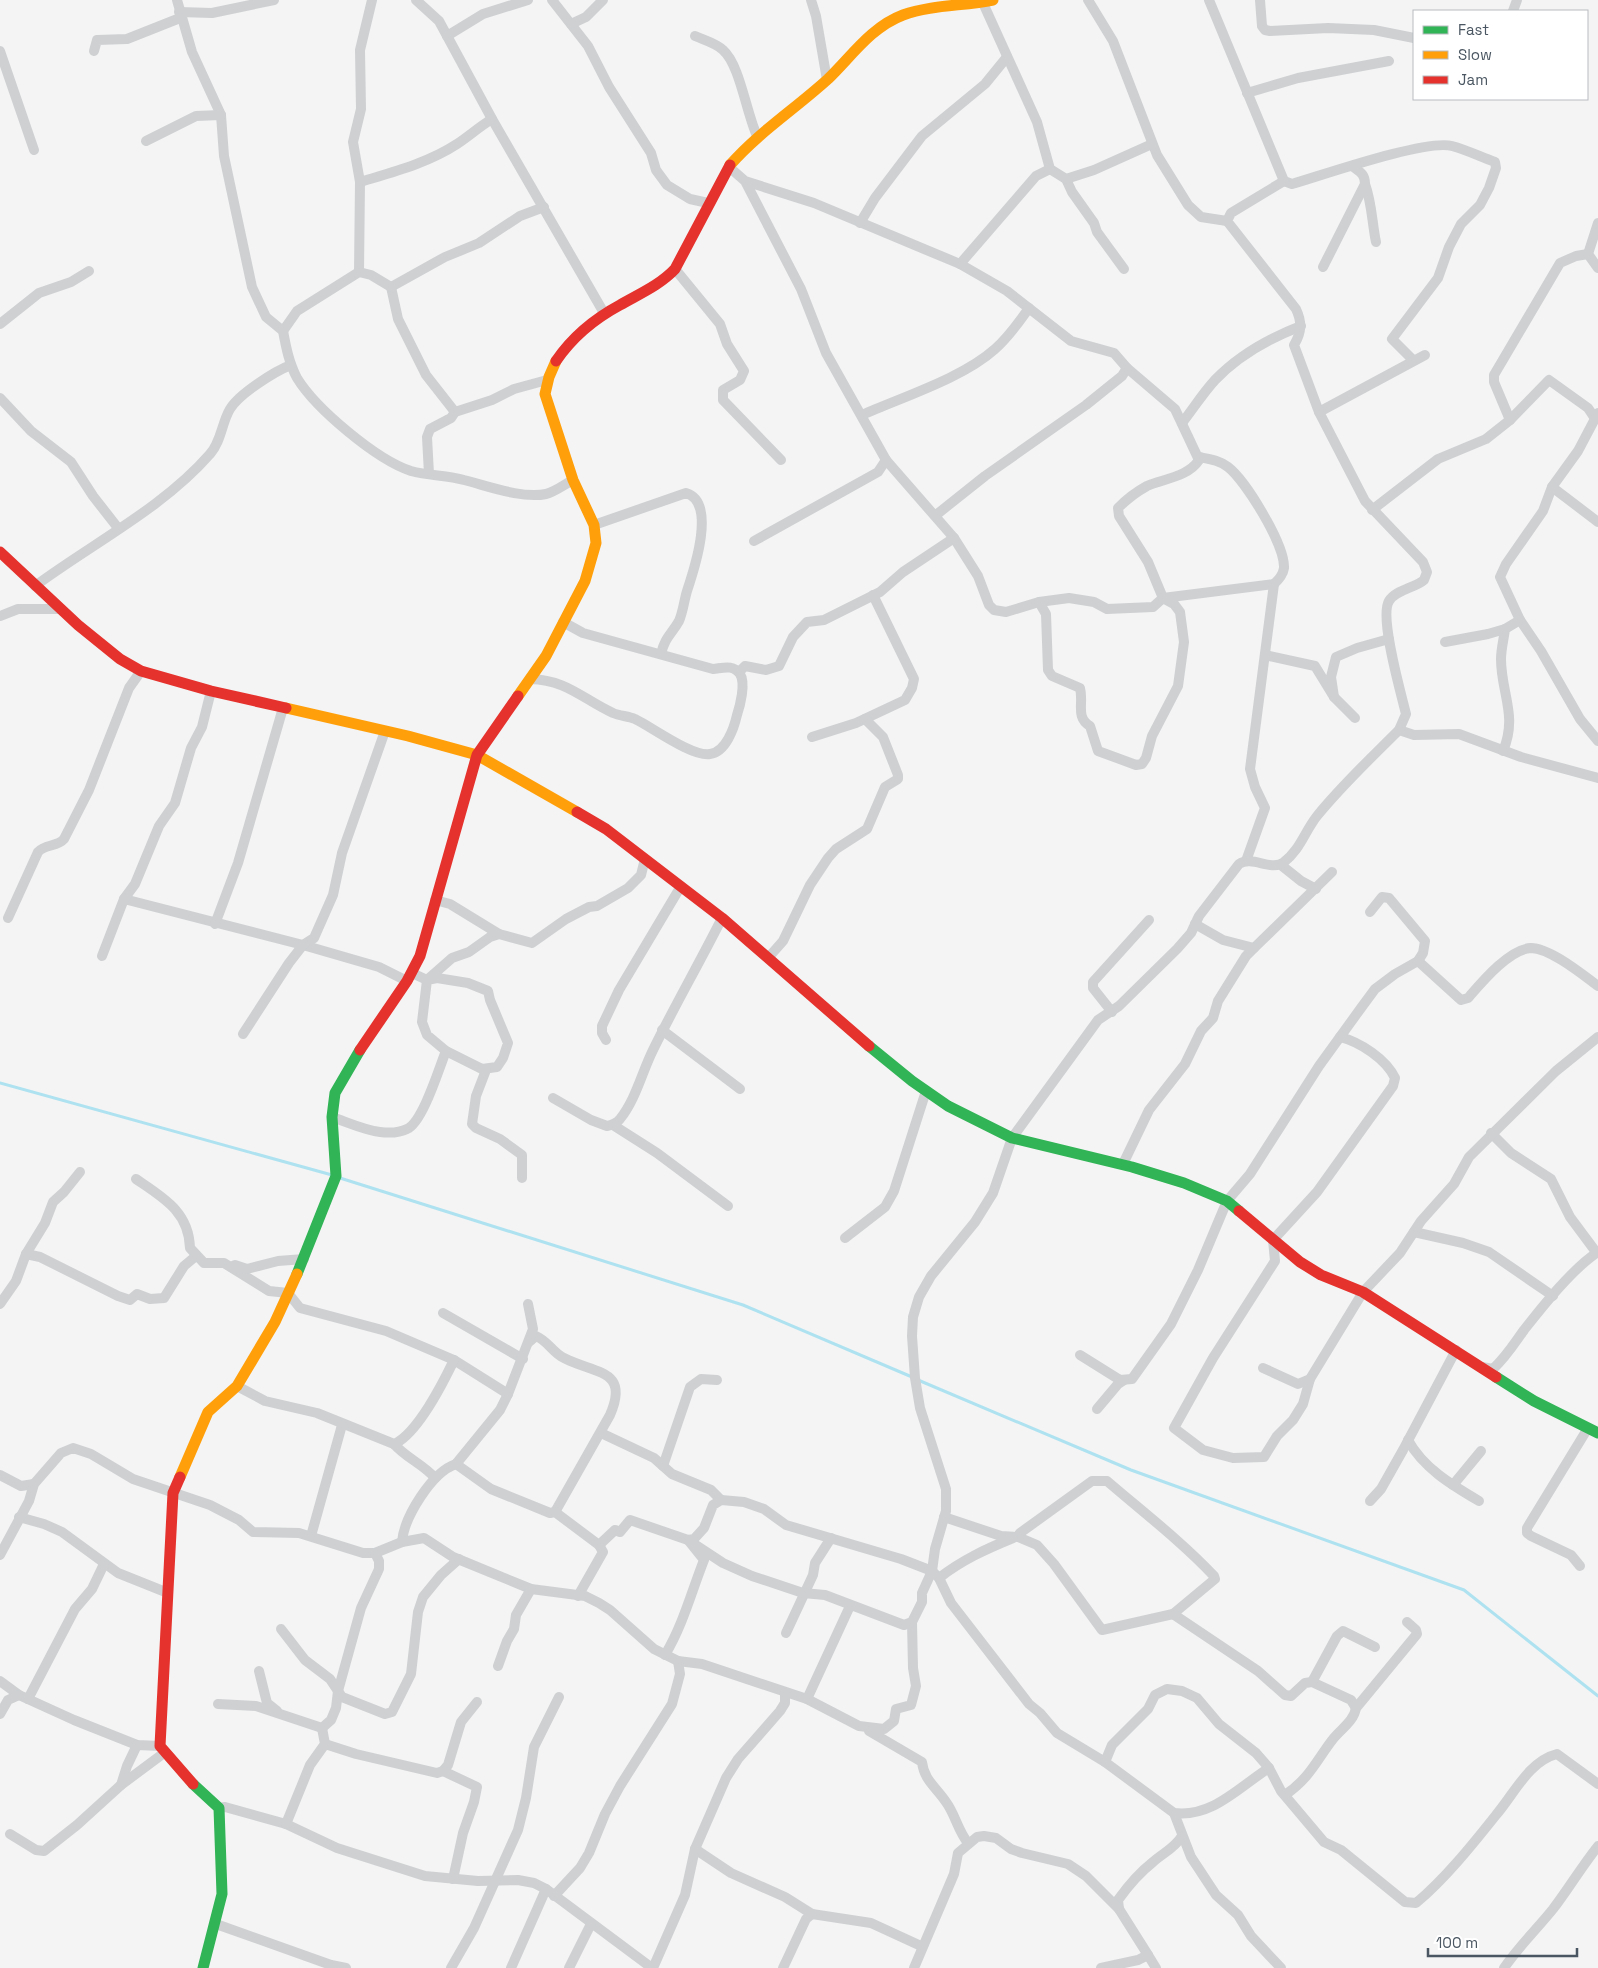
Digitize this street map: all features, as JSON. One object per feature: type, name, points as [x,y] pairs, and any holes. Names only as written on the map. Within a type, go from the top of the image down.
[{"type":"street","points":[[177,0],[192,52],[221,115],[224,156],[252,288],[266,317],[283,331],[291,365],[298,379],[327,413],[352,435],[393,462],[410,470],[457,478],[532,495],[548,494],[573,480]]},
{"type":"street","points":[[94,51],[97,40],[127,39],[180,15],[212,12],[274,0]]},
{"type":"street","points":[[359,272],[360,182],[353,142],[361,109],[360,50],[372,0]]},
{"type":"street","points":[[416,0],[439,21],[492,120],[604,313]]},
{"type":"street","points":[[447,36],[483,14],[528,0]]},
{"type":"street","points":[[552,0],[588,46],[610,87],[650,153],[656,170],[667,185],[690,199],[708,203]]},
{"type":"street","points":[[571,24],[586,17],[603,0]]},
{"type":"street","points":[[810,0],[816,16],[827,80]]},
{"type":"street","points":[[1088,0],[1113,41],[1157,155],[1188,205],[1201,217],[1227,221],[1296,309],[1301,318],[1301,326],[1294,345],[1319,412],[1359,490],[1372,510],[1423,562],[1427,572],[1420,584],[1393,596],[1386,610],[1389,638],[1406,714],[1399,730],[1339,789],[1308,828],[1300,845],[1281,865]]},
{"type":"street","points":[[1209,0],[1284,181],[1292,184],[1352,166],[1442,145],[1452,146],[1495,162],[1496,165],[1489,188],[1480,205],[1461,224],[1448,247],[1438,278],[1392,339],[1413,360]]},
{"type":"street","points":[[1260,0],[1262,26],[1265,30],[1328,28],[1374,30],[1413,38]]},
{"type":"street","points":[[10,1834],[36,1850],[44,1851],[77,1825],[162,1750],[173,1493],[208,1412],[237,1386],[275,1322],[304,1259],[336,1176],[332,1117],[336,1093],[342,1079],[410,977],[420,956],[477,755],[546,656],[585,582],[596,544],[594,525],[573,480],[545,394],[547,380],[559,354],[569,342],[604,313],[666,279],[675,269],[708,203],[729,167],[757,136],[827,80],[885,24],[920,6],[988,1],[1007,57],[1037,122],[1050,169],[1066,179],[1072,192],[1094,222],[1097,232],[1124,269]]},
{"type":"street","points":[[695,36],[722,48],[734,64],[748,117],[757,136]]},
{"type":"street","points":[[0,51],[34,150]]},
{"type":"street","points":[[860,223],[875,198],[922,136],[985,84],[1007,57]]},
{"type":"street","points":[[1247,93],[1298,78],[1389,60]]},
{"type":"street","points":[[146,141],[196,116],[221,115]]},
{"type":"street","points":[[360,182],[417,165],[458,144],[476,128],[492,120]]},
{"type":"street","points":[[1066,179],[1094,170],[1152,144]]},
{"type":"street","points":[[1352,166],[1362,173],[1371,201],[1371,215],[1376,242]]},
{"type":"street","points":[[729,167],[745,181],[801,289],[826,354],[886,460],[936,515],[954,538],[978,576],[989,605],[994,610],[1006,612],[1040,602],[1069,598],[1094,602],[1107,609],[1153,607],[1164,598],[1274,584],[1282,576],[1283,554],[1263,516],[1242,481],[1229,468],[1219,461],[1199,457]]},
{"type":"street","points":[[960,264],[1036,176],[1050,169]]},
{"type":"street","points":[[745,181],[814,203],[960,264],[1008,291],[1071,342],[1114,354],[1127,368],[1175,409],[1199,457],[1197,463],[1181,474],[1147,486],[1131,496],[1118,508],[1119,516],[1148,562],[1164,598],[1174,604],[1180,612],[1184,642],[1178,686],[1152,736],[1146,758],[1142,764],[1136,765],[1098,751],[1090,726],[1083,722],[1080,716],[1080,688],[1049,673],[1046,614],[1040,602]]},
{"type":"street","points":[[1227,221],[1231,213],[1284,181]]},
{"type":"street","points":[[1322,267],[1365,184]]},
{"type":"street","points":[[391,287],[445,256],[479,243],[520,216],[544,207]]},
{"type":"street","points":[[1588,254],[1598,223]]},
{"type":"street","points":[[1588,254],[1598,268]]},
{"type":"street","points":[[1510,420],[1494,382],[1494,375],[1560,263],[1576,256],[1588,254]]},
{"type":"street","points":[[675,269],[720,324],[727,344],[744,371],[740,380],[723,390],[723,400],[781,460]]},
{"type":"street","points":[[0,324],[40,293],[71,282],[89,271]]},
{"type":"street","points":[[283,331],[297,312],[359,272],[371,275],[391,287],[398,320],[426,375],[455,412]]},
{"type":"street","points":[[862,415],[947,378],[995,350],[1015,328],[1029,308]]},
{"type":"street","points":[[1182,423],[1216,380],[1237,362],[1274,337],[1301,326]]},
{"type":"street","points":[[1319,412],[1425,355]]},
{"type":"street","points":[[35,586],[118,528],[166,498],[212,452],[230,409],[236,402],[276,370],[291,365]]},
{"type":"street","points":[[936,515],[985,476],[1086,406],[1122,376],[1127,368]]},
{"type":"street","points":[[429,474],[426,438],[430,429],[451,418],[455,412],[492,400],[514,389],[547,380]]},
{"type":"street","points":[[1372,510],[1438,459],[1486,439],[1510,420],[1549,380],[1596,415],[1578,452],[1552,487],[1543,511],[1506,564],[1500,577],[1520,620],[1541,651],[1580,719],[1597,737]]},
{"type":"street","points":[[0,398],[31,430],[72,462],[93,496],[118,528]]},
{"type":"street","points":[[754,541],[878,472],[886,460]]},
{"type":"street","points":[[1552,487],[1598,522]]},
{"type":"street","points":[[594,525],[686,493],[694,495],[699,502],[702,524],[700,546],[679,621],[664,640],[661,654]]},
{"type":"street","points":[[739,672],[745,666],[766,670],[779,666],[793,637],[808,622],[824,620],[873,595],[954,538]]},
{"type":"street","points":[[0,552],[60,610],[120,659],[141,671],[211,691],[385,730],[477,755],[606,829],[722,918],[838,1020],[926,1091],[948,1106],[1012,1138],[1123,1164],[1184,1183],[1227,1201],[1300,1262],[1321,1275],[1363,1292],[1534,1401],[1593,1431],[1527,1528],[1531,1536],[1571,1555],[1580,1566]]},
{"type":"street","points":[[1246,861],[1265,808],[1255,787],[1250,769],[1274,584]]},
{"type":"street","points":[[812,737],[865,719],[905,700],[912,688],[914,678],[873,595]]},
{"type":"street","points":[[0,616],[18,609],[60,610]]},
{"type":"street","points":[[1446,642],[1488,634],[1520,620]]},
{"type":"street","points":[[530,679],[550,679],[614,714],[634,718],[685,746],[708,755],[715,753],[727,741],[738,714],[743,679],[739,672],[731,667],[713,669],[584,633],[563,622]]},
{"type":"street","points":[[1503,750],[1510,735],[1510,710],[1501,660],[1505,628]]},
{"type":"street","points":[[1334,697],[1331,677],[1336,657],[1389,638]]},
{"type":"street","points":[[1265,655],[1316,666],[1334,697],[1355,718]]},
{"type":"street","points":[[8,918],[38,852],[64,839],[89,790],[129,688],[141,671]]},
{"type":"street","points":[[102,956],[124,899],[134,884],[159,826],[175,803],[191,748],[202,727],[211,691]]},
{"type":"street","points":[[215,924],[238,863],[283,708]]},
{"type":"street","points":[[768,958],[783,941],[810,885],[828,858],[836,849],[867,830],[885,787],[898,779],[883,737],[879,730],[865,719]]},
{"type":"street","points":[[243,1034],[288,963],[303,945],[314,938],[333,894],[342,853],[385,730]]},
{"type":"street","points":[[1399,730],[1414,735],[1459,734],[1503,750],[1598,778]]},
{"type":"street","points":[[435,900],[450,904],[499,934],[532,943],[566,919],[589,907],[597,906],[628,888],[641,875],[646,859]]},
{"type":"street","points":[[1269,1768],[1256,1775],[1220,1803],[1202,1812],[1188,1815],[1174,1813],[1105,1762],[1057,1733],[1040,1713],[1029,1704],[951,1604],[936,1575],[935,1549],[944,1517],[946,1489],[920,1408],[912,1336],[913,1316],[919,1297],[931,1276],[975,1222],[993,1193],[1012,1138],[1098,1020],[1112,1012],[1150,977],[1192,932],[1206,906],[1239,864],[1246,861],[1281,865],[1316,889]]},
{"type":"street","points":[[1123,1164],[1149,1110],[1185,1064],[1201,1031],[1213,1018],[1218,1001],[1246,956],[1332,872]]},
{"type":"street","points":[[606,1040],[602,1026],[619,990],[681,886]]},
{"type":"street","points":[[1097,1409],[1118,1384],[1124,1380],[1132,1379],[1171,1324],[1198,1270],[1227,1201],[1250,1174],[1340,1037],[1375,989],[1395,974],[1418,961],[1423,953],[1425,941],[1389,898],[1382,897],[1370,912]]},
{"type":"street","points":[[124,899],[215,924],[303,945],[410,977],[427,980],[437,978],[468,982],[488,991],[508,1043],[504,1058],[497,1067],[486,1070],[446,1050],[427,1035],[422,1022],[427,980],[452,958],[469,952],[490,937],[499,934]]},
{"type":"street","points":[[553,1098],[591,1120],[607,1126],[619,1120],[631,1101],[662,1030],[697,970],[722,918]]},
{"type":"street","points":[[1112,1012],[1093,988],[1094,982],[1149,920]]},
{"type":"street","points":[[1195,924],[1223,940],[1254,948]]},
{"type":"street","points":[[1418,961],[1461,1000],[1468,998],[1508,958],[1522,950],[1532,948],[1574,968],[1598,986]]},
{"type":"street","points":[[662,1030],[740,1089]]},
{"type":"street","points":[[1340,1037],[1354,1040],[1391,1070],[1395,1078],[1393,1086],[1317,1192],[1274,1240],[1275,1261],[1213,1358],[1174,1428],[1203,1450],[1233,1458],[1264,1457],[1277,1436],[1293,1420],[1303,1404],[1310,1379],[1363,1292],[1400,1253],[1414,1232],[1454,1184],[1469,1157],[1491,1133],[1556,1071],[1598,1037]]},
{"type":"street","points":[[332,1117],[378,1132],[393,1132],[407,1129],[413,1124],[423,1108],[446,1050]]},
{"type":"street","points":[[486,1070],[476,1096],[472,1124],[476,1128],[500,1139],[522,1155],[522,1178]]},
{"type":"street","points":[[845,1238],[885,1207],[894,1191],[926,1091]]},
{"type":"street","points":[[613,1124],[728,1206]]},
{"type":"street","points":[[1481,1366],[1493,1369],[1503,1360],[1525,1329],[1553,1296],[1581,1265],[1597,1252],[1570,1217],[1551,1179],[1511,1153],[1491,1133]]},
{"type":"street","points":[[0,1304],[16,1281],[26,1254],[45,1223],[53,1202],[80,1172]]},
{"type":"street","points":[[136,1179],[170,1203],[183,1218],[190,1233],[190,1248],[204,1263],[224,1263],[269,1291],[288,1293],[300,1308],[386,1331],[454,1360],[508,1394]]},
{"type":"street","points":[[1414,1232],[1463,1242],[1489,1252],[1553,1296]]},
{"type":"street","points":[[26,1254],[40,1257],[118,1296],[130,1300],[137,1294],[150,1299],[164,1298],[184,1266],[196,1256]]},
{"type":"street","points":[[230,1267],[235,1265],[247,1269],[278,1261],[304,1259]]},
{"type":"street","points":[[402,1542],[402,1532],[413,1509],[436,1478],[448,1467],[456,1464],[500,1410],[523,1359],[533,1329],[528,1304]]},
{"type":"street","points":[[443,1313],[523,1359]]},
{"type":"street","points":[[529,1342],[536,1336],[543,1339],[563,1358],[592,1368],[614,1381],[618,1388],[617,1400],[601,1433],[555,1512]]},
{"type":"street","points":[[1370,1500],[1381,1489],[1456,1350]]},
{"type":"street","points":[[1080,1355],[1107,1374],[1124,1380]]},
{"type":"street","points":[[394,1444],[413,1427],[437,1394],[454,1360]]},
{"type":"street","points":[[1263,1368],[1298,1384],[1310,1379]]},
{"type":"street","points":[[663,1466],[690,1387],[701,1379],[717,1380]]},
{"type":"street","points":[[237,1386],[264,1401],[304,1409],[394,1444],[401,1452],[427,1469],[436,1478]]},
{"type":"street","points":[[311,1536],[342,1425]]},
{"type":"street","points":[[601,1433],[654,1458],[672,1474],[712,1490],[721,1500]]},
{"type":"street","points":[[1408,1440],[1416,1454],[1453,1485],[1479,1501]]},
{"type":"street","points":[[0,1555],[29,1501],[34,1484],[61,1453],[73,1448],[91,1454],[133,1479],[210,1505],[239,1520],[253,1532],[299,1533],[363,1553],[375,1553],[402,1542],[424,1538],[459,1559],[531,1589],[585,1596],[610,1610],[654,1649],[678,1661],[702,1664],[785,1694],[807,1699],[859,1726],[922,1762],[924,1774],[947,1802],[962,1835],[968,1843]]},
{"type":"street","points":[[1453,1485],[1481,1450]]},
{"type":"street","points":[[456,1464],[491,1489],[550,1513],[555,1512],[599,1546],[604,1552],[578,1596]]},
{"type":"street","points":[[0,1475],[21,1486],[34,1484]]},
{"type":"street","points":[[859,1726],[884,1730],[894,1721],[896,1709],[911,1705],[916,1686],[913,1668],[912,1622],[922,1602],[922,1593],[936,1575],[980,1552],[1017,1537],[1092,1481],[1107,1481],[1145,1515],[1173,1535],[1214,1576],[1213,1582],[1173,1614],[1102,1630],[1054,1564],[1036,1545],[1017,1537],[1001,1536],[944,1517]]},
{"type":"street","points":[[688,1540],[694,1539],[704,1528],[713,1505],[721,1500],[744,1502],[764,1509],[786,1525],[901,1559],[936,1575]]},
{"type":"street","points":[[19,1517],[44,1524],[62,1532],[118,1573],[168,1592]]},
{"type":"street","points":[[599,1546],[615,1530],[620,1532],[630,1520],[688,1540],[723,1563],[803,1593],[825,1596],[904,1626],[912,1622]]},
{"type":"street","points":[[786,1633],[813,1575],[819,1556],[831,1538]]},
{"type":"street","points":[[665,1655],[679,1632],[689,1598],[704,1560],[688,1540]]},
{"type":"street","points":[[322,1728],[331,1720],[336,1708],[338,1691],[361,1608],[379,1569],[379,1561],[375,1553]]},
{"type":"street","points":[[281,1629],[305,1660],[330,1679],[342,1697],[384,1714],[392,1712],[411,1674],[418,1612],[423,1596],[441,1575],[459,1559]]},
{"type":"street","points":[[0,1714],[8,1700],[24,1697],[75,1609],[92,1589],[104,1564]]},
{"type":"street","points":[[498,1666],[507,1641],[514,1629],[516,1615],[531,1589]]},
{"type":"street","points":[[807,1699],[850,1606]]},
{"type":"street","points":[[1173,1614],[1258,1671],[1285,1695],[1291,1696],[1305,1682],[1312,1682],[1351,1700],[1356,1708]]},
{"type":"street","points":[[1285,1795],[1316,1767],[1333,1739],[1353,1717],[1356,1708],[1417,1634],[1416,1630],[1407,1622]]},
{"type":"street","points":[[1312,1682],[1338,1636],[1343,1631],[1375,1647]]},
{"type":"street","points":[[554,1896],[580,1868],[589,1853],[605,1814],[620,1786],[672,1704],[680,1674],[678,1661]]},
{"type":"street","points":[[258,1671],[268,1703],[280,1713]]},
{"type":"street","points":[[0,1681],[24,1697],[137,1745],[162,1750],[186,1778],[220,1808],[222,1894],[216,1924],[203,1968]]},
{"type":"street","points":[[1105,1762],[1112,1745],[1148,1709],[1155,1695],[1167,1689],[1182,1691],[1197,1698],[1219,1724],[1256,1753],[1269,1768],[1285,1795],[1324,1842],[1341,1850],[1405,1902],[1416,1903],[1433,1890],[1497,1815],[1529,1772],[1545,1757],[1557,1754],[1598,1784]]},
{"type":"street","points":[[220,1808],[225,1807],[286,1824],[337,1848],[378,1863],[425,1876],[453,1879],[518,1880],[534,1883],[546,1889],[590,1924],[652,1968],[685,1895],[695,1848],[726,1778],[738,1760],[780,1711],[785,1703],[785,1694]]},
{"type":"street","points":[[451,1968],[474,1928],[520,1822],[534,1747],[559,1697]]},
{"type":"street","points":[[325,1744],[356,1754],[437,1773],[448,1765],[461,1722],[477,1702]]},
{"type":"street","points":[[218,1704],[256,1706],[322,1728]]},
{"type":"street","points":[[286,1824],[310,1765],[325,1744],[322,1728]]},
{"type":"street","points":[[121,1785],[137,1745]]},
{"type":"street","points":[[443,1770],[477,1787],[463,1833],[453,1879]]},
{"type":"street","points":[[1174,1813],[1191,1858],[1216,1894],[1238,1916],[1251,1936],[1281,1968]]},
{"type":"street","points":[[914,1968],[954,1874],[958,1853],[977,1837],[984,1836],[996,1838],[1011,1849],[1022,1853],[1048,1861],[1061,1861],[1086,1876],[1119,1909],[1156,1968]]},
{"type":"street","points":[[1119,1909],[1118,1900],[1130,1884],[1152,1862],[1177,1844],[1182,1836]]},
{"type":"street","points":[[1504,1968],[1518,1947],[1538,1928],[1555,1906],[1598,1846]]},
{"type":"street","points":[[695,1848],[731,1873],[785,1897],[812,1914],[871,1923],[922,1946]]},
{"type":"street","points":[[511,1968],[546,1889]]},
{"type":"street","points":[[783,1968],[806,1919],[812,1914]]},
{"type":"street","points":[[216,1924],[331,1967],[346,1968]]},
{"type":"street","points":[[569,1968],[590,1924]]},
{"type":"street","points":[[1101,1968],[1148,1956]]},
{"type":"waterway","points":[[0,1083],[332,1175]]},
{"type":"waterway","points":[[340,1178],[743,1305],[912,1377]]},
{"type":"waterway","points":[[918,1380],[1131,1470],[1464,1590],[1598,1696]]},
{"type":"traffic: fast","points":[[869,1046],[912,1081],[948,1106],[1012,1138],[1132,1167],[1184,1183],[1227,1201],[1239,1211]]},
{"type":"traffic: fast","points":[[297,1274],[336,1176],[332,1117],[335,1093],[360,1050]]},
{"type":"traffic: fast","points":[[1496,1377],[1534,1401],[1598,1433]]},
{"type":"traffic: fast","points":[[193,1784],[219,1808],[222,1894],[203,1968]]},
{"type":"traffic: slow","points":[[730,165],[765,131],[828,79],[862,43],[892,20],[925,9],[993,0]]},
{"type":"traffic: slow","points":[[518,696],[546,656],[585,581],[596,543],[594,525],[573,480],[545,394],[549,377],[556,361]]},
{"type":"traffic: slow","points":[[286,708],[408,736],[477,755],[577,812]]},
{"type":"traffic: slow","points":[[180,1477],[208,1412],[237,1386],[275,1322],[297,1274]]},
{"type":"traffic: jam","points":[[556,361],[577,336],[593,322],[610,310],[656,285],[675,269],[730,165]]},
{"type":"traffic: jam","points":[[0,552],[78,625],[120,659],[141,671],[211,691],[286,708]]},
{"type":"traffic: jam","points":[[360,1050],[407,981],[420,956],[477,755],[518,696]]},
{"type":"traffic: jam","points":[[577,812],[606,829],[722,918],[869,1046]]},
{"type":"traffic: jam","points":[[1239,1211],[1300,1262],[1321,1275],[1363,1292],[1496,1377]]},
{"type":"traffic: jam","points":[[180,1477],[173,1493],[160,1746],[193,1784]]}]
